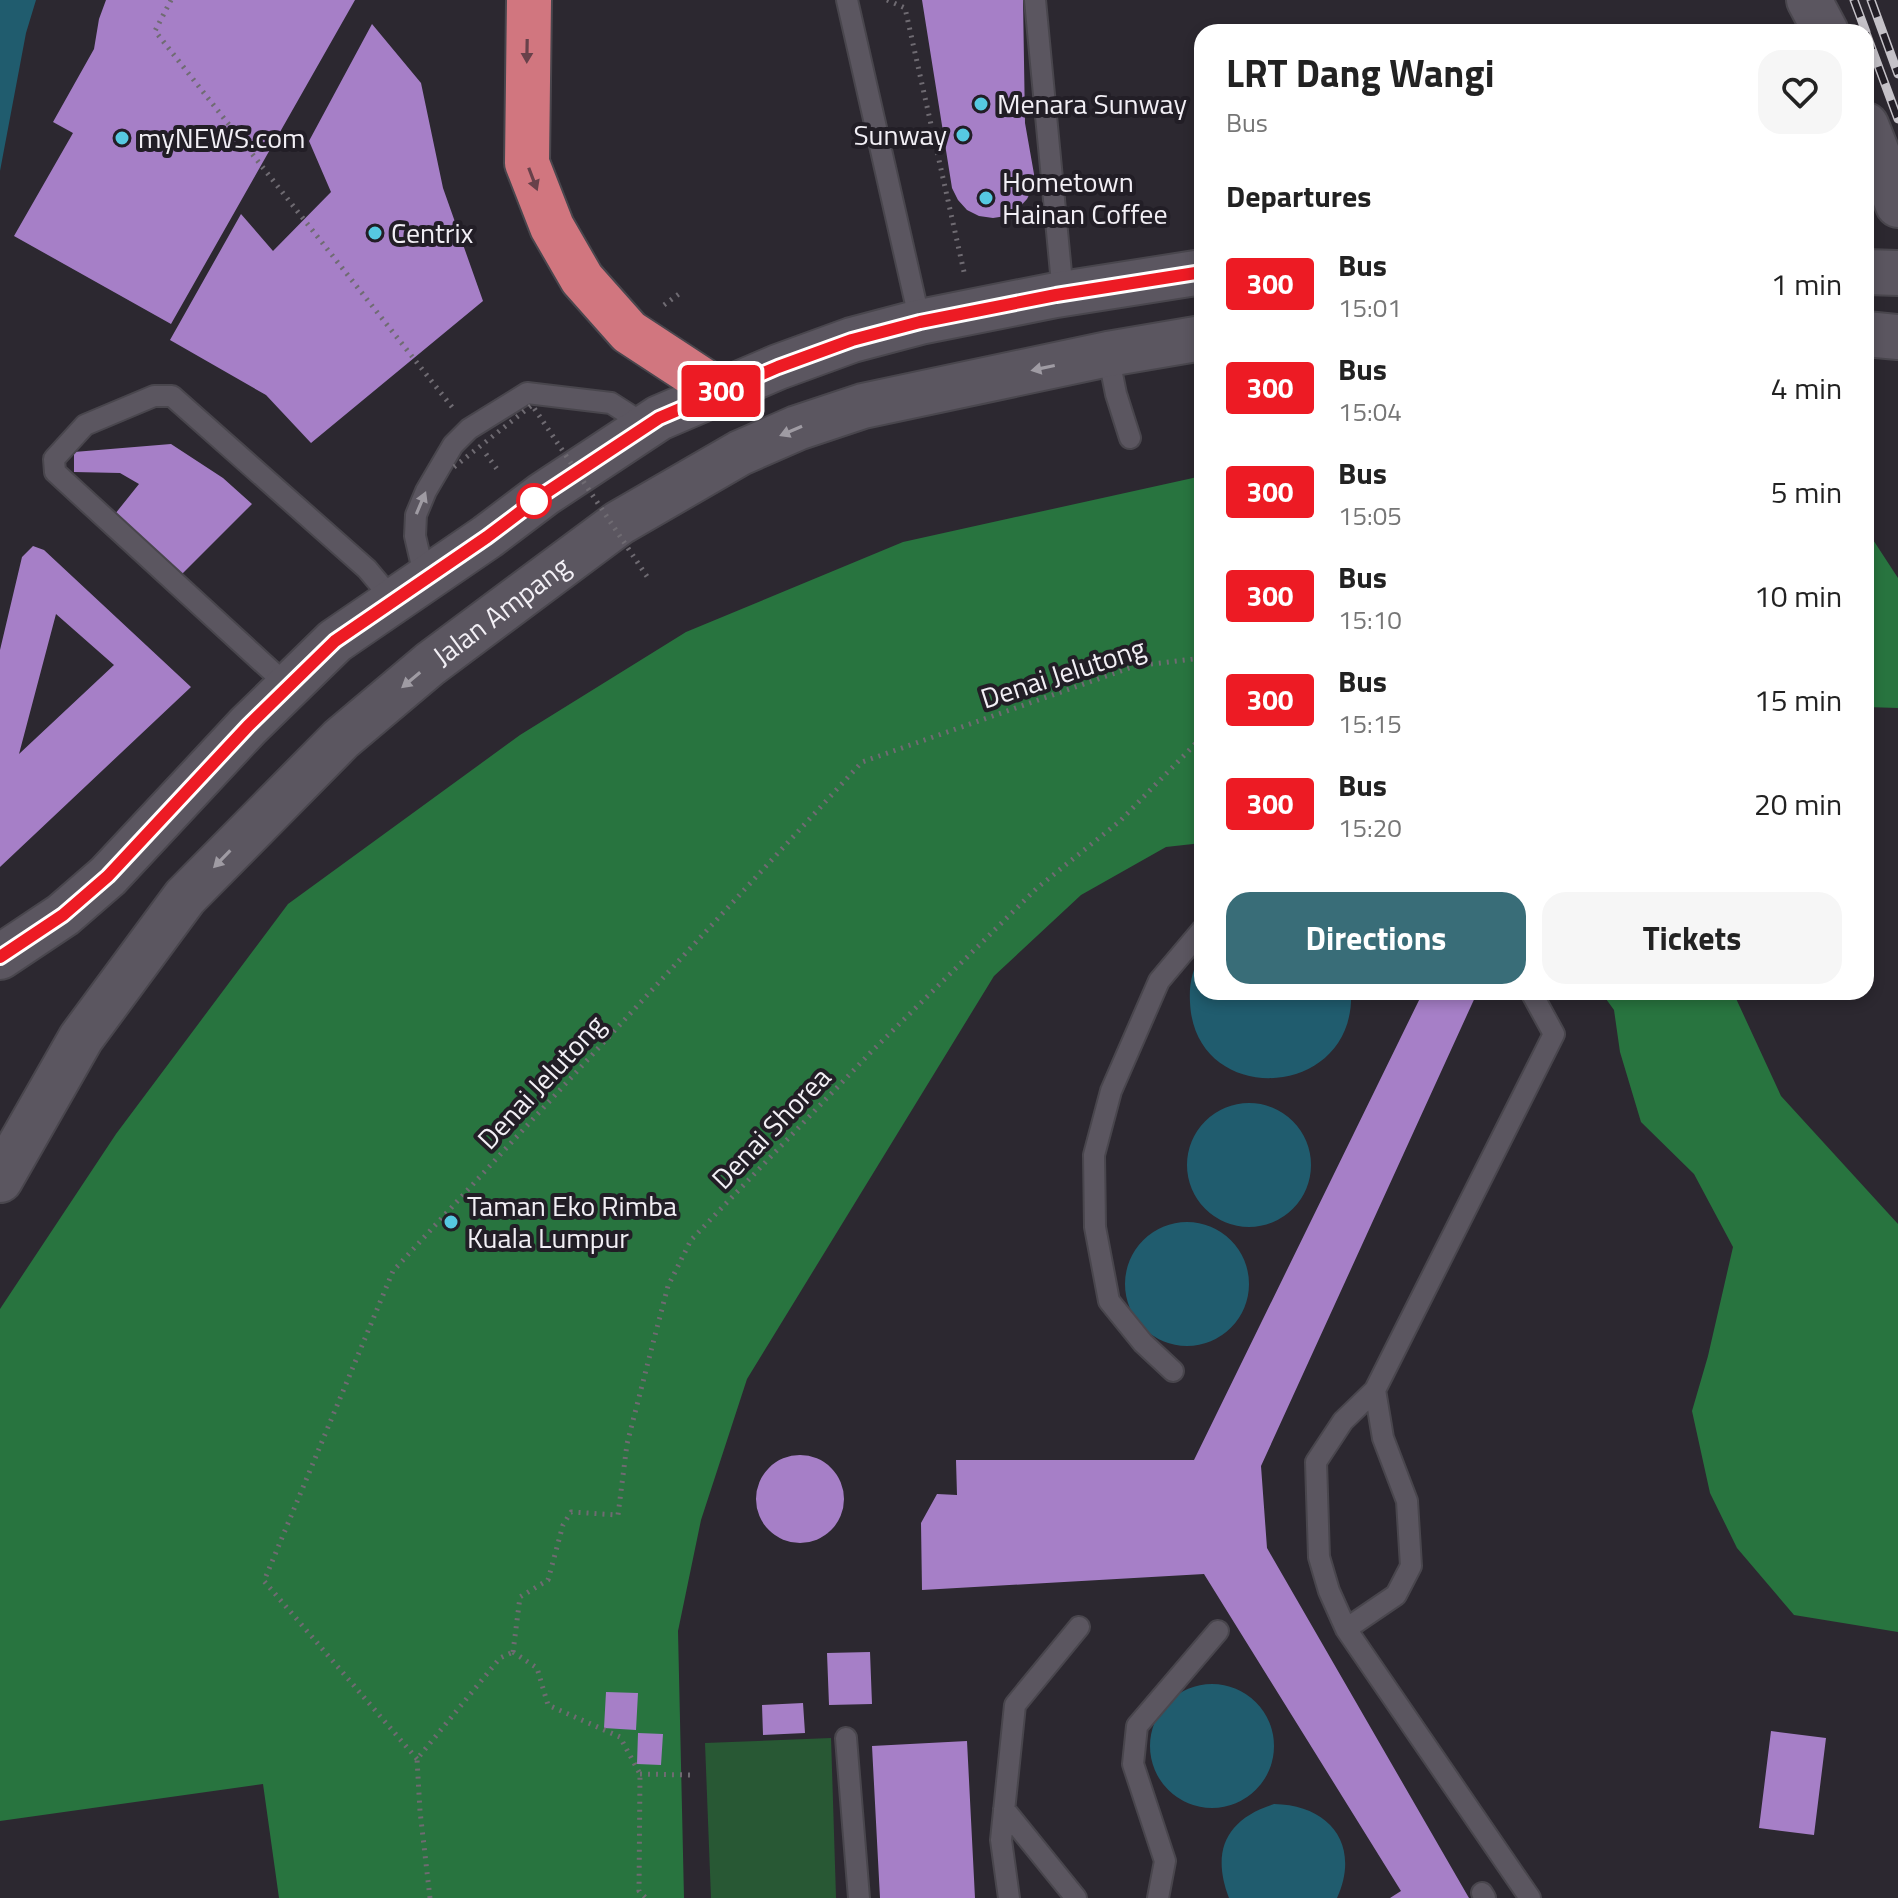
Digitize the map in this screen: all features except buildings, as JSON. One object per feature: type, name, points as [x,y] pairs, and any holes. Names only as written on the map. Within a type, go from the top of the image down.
[{"type":"highway","points":[[529,0],[527,163],[552,227],[582,279],[629,332],[719,391]]},
{"type":"street","points":[[1809,0],[1822,24]]},
{"type":"street","points":[[1874,145],[1898,205]]},
{"type":"street","points":[[1874,272],[1898,273]]},
{"type":"street","points":[[0,957],[63,915],[108,876],[288,686],[335,641],[544,494],[647,426],[719,391],[852,340],[920,322],[1063,294],[1194,273]]},
{"type":"street","points":[[1874,335],[1898,337]]},
{"type":"street","name":"Jalan Ampang","points":[[0,1180],[81,1038],[185,897],[341,739],[430,664],[619,523],[740,453],[797,428],[878,402],[1194,339]]},
{"type":"lane","points":[[847,0],[920,322]]},
{"type":"lane","points":[[1035,0],[1063,294]]},
{"type":"lane","points":[[1108,354],[1130,438]]},
{"type":"lane","points":[[288,686],[55,472],[54,459],[85,425],[154,396],[172,396],[367,569],[409,589],[416,515],[453,445],[469,429],[527,393],[611,403],[647,426]]},
{"type":"lane","points":[[1173,1371],[1143,1343],[1109,1301],[1095,1227],[1094,1155],[1111,1091],[1159,981],[1194,939]]},
{"type":"lane","points":[[1530,1898],[1346,1629],[1329,1591],[1319,1557],[1316,1462],[1343,1421],[1375,1390],[1554,1034],[1535,1000]]},
{"type":"lane","points":[[1346,1629],[1396,1595],[1411,1566],[1407,1501],[1383,1438],[1375,1390]]},
{"type":"lane","points":[[1009,1898],[1001,1840],[1015,1705],[1079,1627]]},
{"type":"lane","points":[[1158,1898],[1165,1861],[1133,1764],[1137,1726],[1218,1631]]},
{"type":"lane","points":[[846,1738],[859,1898]]},
{"type":"lane","points":[[1004,1809],[1076,1898]]},
{"type":"path","points":[[171,0],[155,31],[414,359]]},
{"type":"path","points":[[887,0],[905,8],[964,274]]},
{"type":"path","points":[[657,310],[683,291]]},
{"type":"path","points":[[454,467],[532,405],[648,578]]},
{"type":"path","name":"Denai Jelutong","points":[[417,1759],[264,1581],[393,1271],[862,762],[1135,666],[1194,659]]},
{"type":"path","name":"Denai Shorea","points":[[513,1652],[520,1597],[548,1580],[563,1525],[571,1512],[618,1515],[627,1444],[668,1286],[691,1240],[872,1051],[1037,888],[1120,821],[1194,745]]},
{"type":"path","points":[[430,1898],[417,1759],[500,1658],[513,1652],[537,1668],[548,1705],[620,1737],[640,1774],[639,1891],[646,1898]]},
{"type":"path","points":[[640,1774],[690,1775]]},
{"type":"green space","name":"Taman Eko Rimba Kuala Lumpur","points":[[1194,478],[1194,844],[1166,847],[1081,895],[994,976],[747,1379],[701,1520],[678,1631],[684,1898],[279,1898],[263,1784],[0,1821],[0,1309],[116,1134],[288,904],[520,735],[686,632],[903,542]]},
{"type":"green space","points":[[1874,541],[1898,578],[1898,708],[1874,707]]},
{"type":"green space","points":[[1607,1000],[1737,1000],[1781,1096],[1898,1224],[1898,1632],[1794,1615],[1737,1548],[1710,1493],[1692,1411],[1733,1247],[1694,1174],[1641,1122],[1620,1052],[1614,1010]]},
{"type":"green space","points":[[831,1738],[836,1898],[711,1898],[705,1743]]},
{"type":"water","points":[[0,0],[36,0],[26,33],[0,171]]},
{"type":"water","points":[[1194,971],[1194,1000],[1350,1000],[1346,1028],[1329,1055],[1303,1071],[1274,1078],[1244,1075],[1218,1061],[1198,1037],[1190,989]]},
{"type":"water","points":[[1249,1103],[1273,1107],[1293,1121],[1307,1141],[1311,1165],[1307,1189],[1293,1209],[1273,1223],[1249,1227],[1225,1223],[1205,1209],[1191,1189],[1187,1165],[1191,1141],[1205,1121],[1225,1107]]},
{"type":"water","points":[[1187,1222],[1211,1226],[1231,1240],[1245,1260],[1249,1284],[1245,1308],[1231,1328],[1211,1342],[1187,1346],[1163,1342],[1143,1328],[1129,1308],[1125,1284],[1129,1260],[1143,1240],[1163,1226]]},
{"type":"water","points":[[1212,1684],[1236,1688],[1256,1702],[1270,1722],[1274,1746],[1270,1770],[1256,1790],[1236,1804],[1212,1808],[1188,1804],[1168,1790],[1154,1770],[1150,1746],[1154,1722],[1168,1702],[1188,1688]]},
{"type":"water","points":[[1274,1804],[1311,1812],[1325,1820],[1336,1832],[1345,1861],[1337,1898],[1229,1898],[1222,1866],[1227,1839],[1244,1818]]},
{"type":"railway","points":[[1854,0],[1863,24]]},
{"type":"railway","points":[[1871,0],[1898,74]]},
{"type":"railway","points":[[1874,54],[1898,119]]},
{"type":"bus line","name":"300","points":[[0,957],[63,915],[108,876],[248,726],[335,641],[544,494],[659,418],[778,367],[852,340],[920,322],[1056,295],[1194,273]]},
{"type":"place","name":"Menara Sunway","points":[[981,104]]},
{"type":"place","name":"Sunway","points":[[963,135]]},
{"type":"place","name":"myNEWS.com","points":[[122,138]]},
{"type":"place","name":"Hometown Hainan Coffee","points":[[986,198]]},
{"type":"place","name":"Centrix","points":[[375,233]]},
{"type":"place","name":"Taman Eko Rimba Kuala Lumpur","points":[[451,1222]]}]
